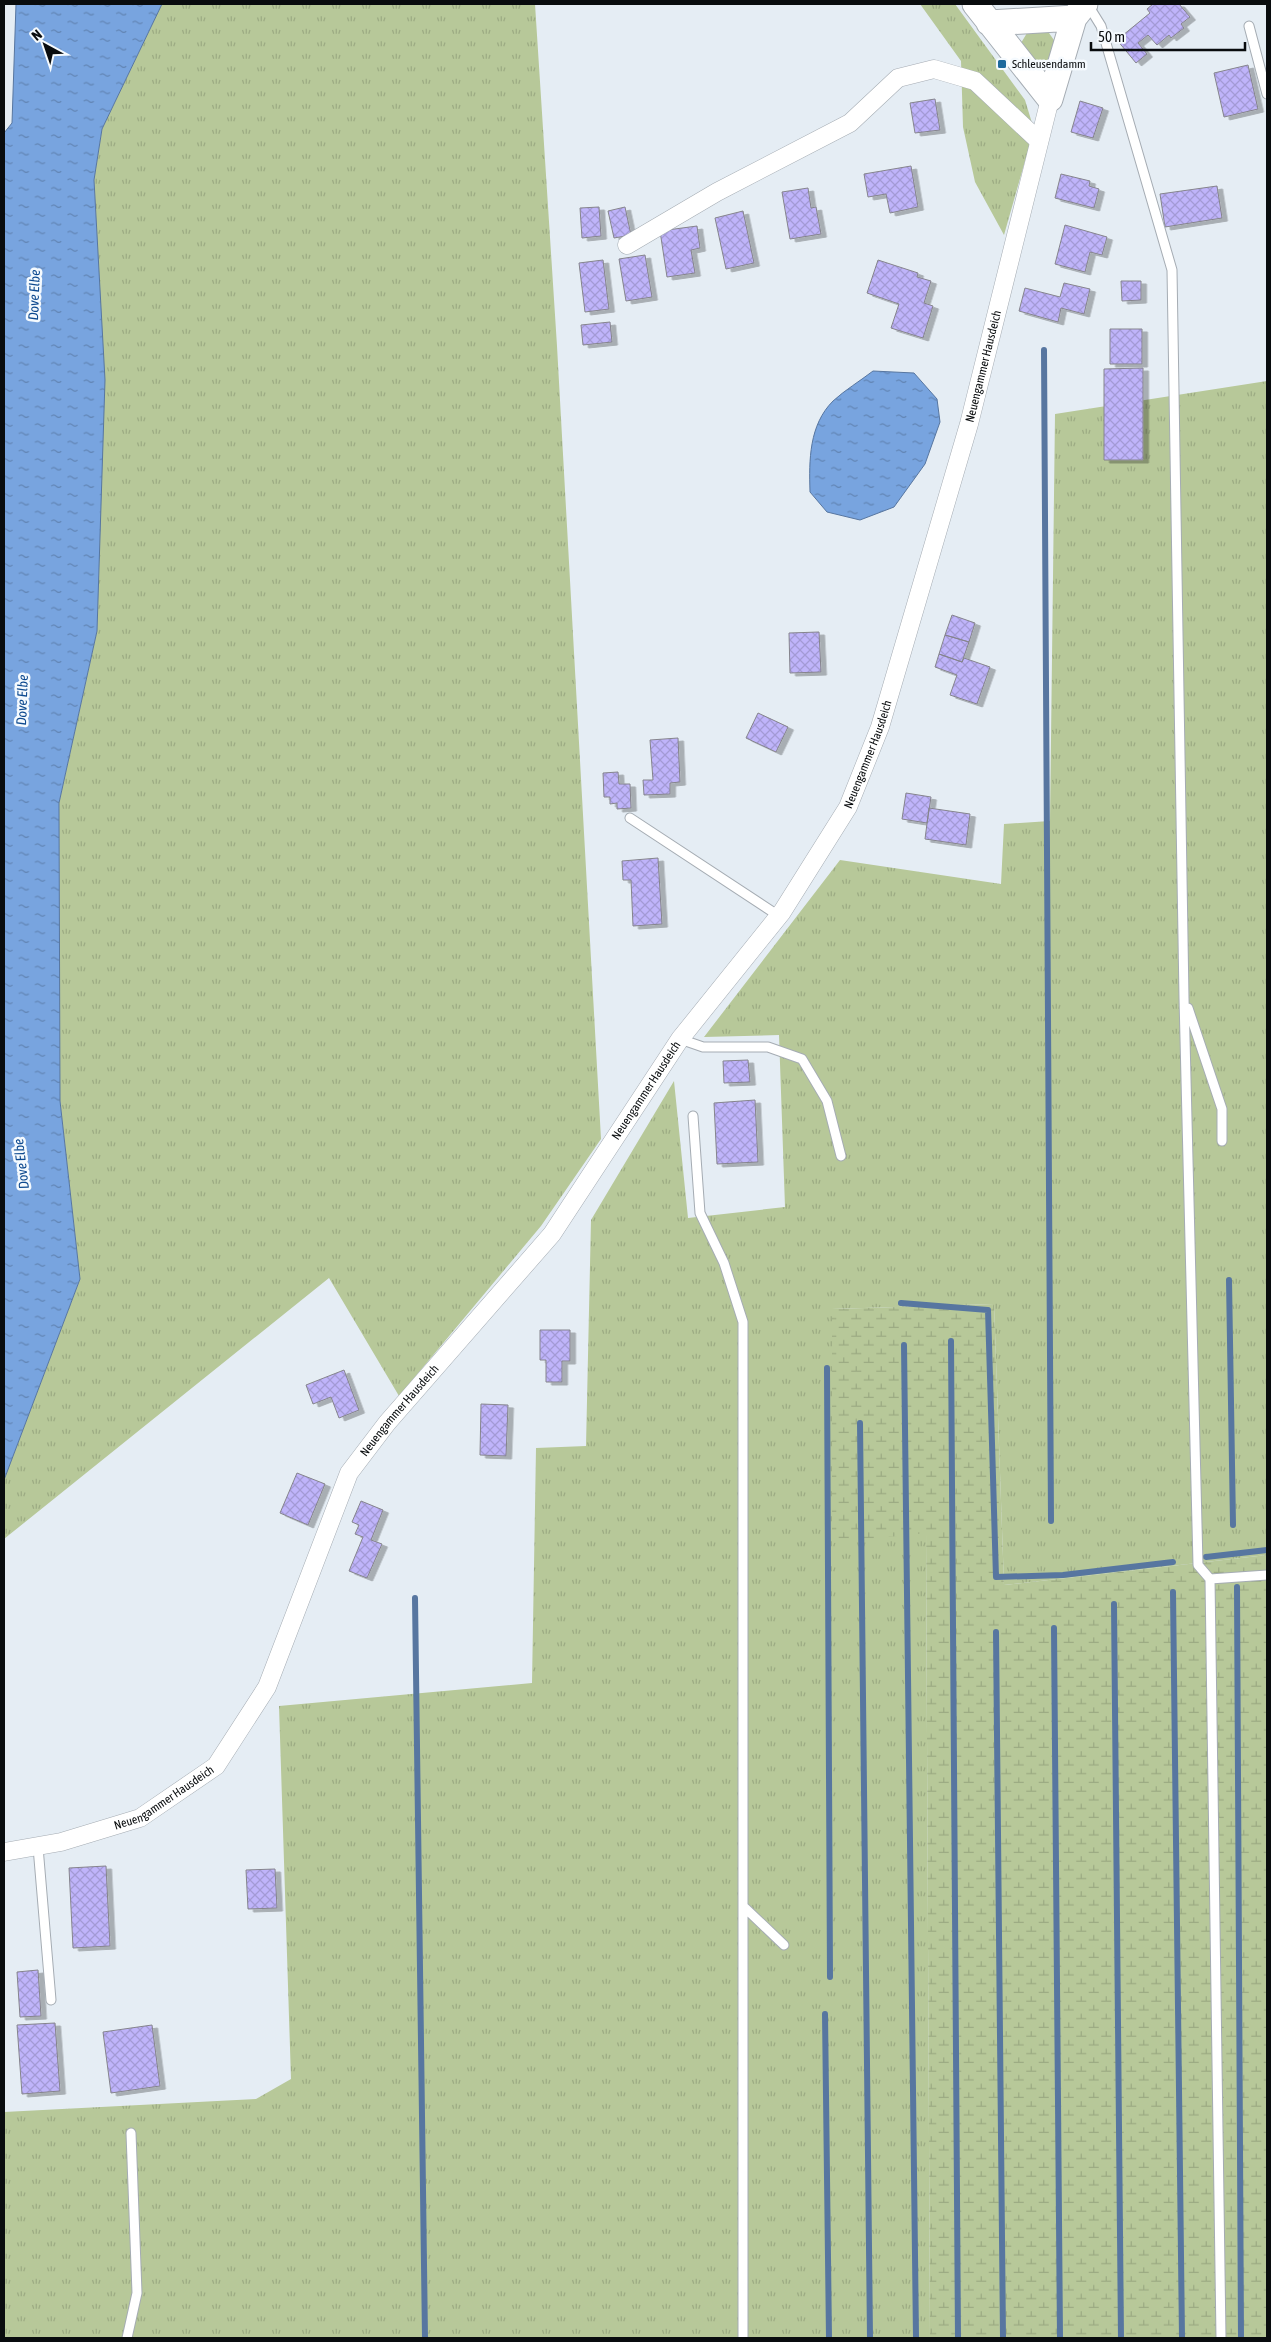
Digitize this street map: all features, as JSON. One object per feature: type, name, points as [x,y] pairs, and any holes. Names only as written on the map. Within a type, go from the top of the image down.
[{"type":"street","points":[[982,13],[1082,8]]},
{"type":"street","name":"Neuengammer Hausdeich","points":[[4,1852],[61,1842],[140,1818],[216,1766],[267,1687],[349,1473],[387,1423],[552,1234],[680,1039],[779,916],[848,807],[880,727],[969,424],[1050,99],[1082,8]]},
{"type":"street","points":[[982,13],[1050,99]]},
{"type":"street","points":[[627,245],[717,192],[850,123],[898,78],[934,69],[976,81],[1039,141]]},
{"type":"lane","points":[[1082,8],[1101,26],[1172,270],[1184,998],[1198,1565],[1210,1579],[1222,2338]]},
{"type":"lane","points":[[1249,26],[1267,94]]},
{"type":"lane","points":[[630,818],[779,916]]},
{"type":"lane","points":[[1184,998],[1222,1109],[1222,1141]]},
{"type":"lane","points":[[680,1039],[703,1047],[768,1047],[802,1059],[827,1101],[841,1156]]},
{"type":"lane","points":[[693,1116],[700,1213],[724,1263],[743,1322],[743,2338]]},
{"type":"lane","points":[[1210,1579],[1267,1575]]},
{"type":"lane","points":[[38,1847],[51,2000]]},
{"type":"lane","points":[[743,1906],[784,1944]]},
{"type":"lane","points":[[128,2338],[137,2293],[131,2132]]},
{"type":"green space","points":[[162,4],[535,4],[557,346],[601,1139],[541,1226],[399,1396],[329,1278],[4,1539],[4,1480],[80,1279],[60,1101],[59,803],[97,631],[104,380],[94,180],[102,129]]},
{"type":"green space","points":[[920,4],[955,4],[1025,100],[1032,123],[1029,147],[1004,235],[975,182],[963,127],[961,61]]},
{"type":"green space","points":[[1044,30],[1049,33],[1056,43],[1050,59],[1041,65],[1036,65],[1021,43],[1027,33]]},
{"type":"green space","points":[[1267,381],[1267,1555],[1004,1585],[994,1304],[832,1309],[832,1542],[926,1532],[930,2338],[4,2338],[4,2112],[256,2099],[291,2079],[279,1706],[532,1683],[536,1448],[586,1446],[591,1220],[674,1081],[688,1218],[785,1207],[779,1035],[704,1037],[840,860],[1001,884],[1004,824],[1050,821],[1055,414]]},
{"type":"green space","points":[[994,1304],[1004,1585],[1267,1555],[1267,2338],[930,2338],[926,1533],[832,1543],[832,1309]]},
{"type":"water","name":"Dove Elbe","points":[[16,4],[162,4],[102,129],[94,180],[105,380],[97,631],[59,803],[60,1101],[80,1279],[4,1480],[4,133],[12,123]]},
{"type":"water","points":[[873,371],[914,373],[937,399],[940,422],[925,464],[894,507],[860,520],[827,512],[810,492],[811,455],[815,432],[825,410],[833,401]]},
{"type":"building","points":[[1153,4],[1179,4],[1190,17],[1181,24],[1184,28],[1171,38],[1169,35],[1157,45],[1148,35],[1138,43],[1147,54],[1136,63],[1117,40],[1150,13],[1147,9]]},
{"type":"building","points":[[1248,65],[1258,109],[1224,117],[1214,73]]},
{"type":"building","points":[[935,99],[940,130],[915,133],[910,103]]},
{"type":"building","points":[[1080,101],[1103,108],[1093,138],[1071,132]]},
{"type":"building","points":[[911,166],[918,207],[890,213],[886,194],[868,197],[864,174]]},
{"type":"building","points":[[1061,174],[1090,181],[1089,186],[1099,189],[1094,208],[1055,198]]},
{"type":"building","points":[[1217,186],[1222,218],[1165,227],[1160,194]]},
{"type":"building","points":[[808,188],[811,208],[816,207],[821,234],[790,239],[782,192]]},
{"type":"building","points":[[599,207],[601,236],[582,238],[580,208]]},
{"type":"building","points":[[625,207],[631,235],[614,238],[608,211]]},
{"type":"building","points":[[743,211],[754,263],[726,269],[715,218]]},
{"type":"building","points":[[1065,225],[1107,237],[1102,255],[1090,252],[1085,272],[1055,264]]},
{"type":"building","points":[[697,226],[700,248],[691,250],[695,273],[667,277],[660,231]]},
{"type":"building","points":[[645,255],[652,297],[626,301],[619,259]]},
{"type":"building","points":[[603,260],[609,309],[585,312],[579,263]]},
{"type":"building","points":[[878,260],[918,273],[917,277],[931,281],[924,303],[933,306],[923,338],[891,328],[899,304],[867,293]]},
{"type":"building","points":[[1121,281],[1141,281],[1141,300],[1122,301]]},
{"type":"building","points":[[1064,283],[1090,289],[1084,314],[1061,308],[1058,322],[1019,311],[1025,288],[1060,297]]},
{"type":"building","points":[[610,322],[612,342],[583,345],[581,325]]},
{"type":"building","points":[[1110,329],[1142,329],[1142,364],[1110,364]]},
{"type":"building","points":[[1143,368],[1143,460],[1104,460],[1104,369]]},
{"type":"building","points":[[952,615],[975,623],[969,642],[945,635]]},
{"type":"building","points":[[819,632],[821,672],[790,673],[789,633]]},
{"type":"building","points":[[945,635],[969,642],[962,662],[939,654]]},
{"type":"building","points":[[939,654],[962,662],[964,658],[990,667],[977,704],[950,695],[957,675],[935,667]]},
{"type":"building","points":[[758,713],[788,727],[776,752],[746,738]]},
{"type":"building","points":[[678,738],[680,782],[670,783],[670,794],[644,795],[643,780],[653,780],[650,740]]},
{"type":"building","points":[[618,772],[619,784],[630,784],[631,808],[617,809],[617,803],[610,804],[610,797],[604,797],[603,773]]},
{"type":"building","points":[[906,793],[931,797],[927,823],[902,819]]},
{"type":"building","points":[[929,808],[970,814],[966,845],[925,839]]},
{"type":"building","points":[[658,858],[662,924],[633,926],[631,880],[623,880],[622,861]]},
{"type":"building","points":[[748,1060],[750,1082],[724,1083],[723,1061]]},
{"type":"building","points":[[755,1100],[758,1162],[717,1164],[714,1103]]},
{"type":"building","points":[[540,1330],[570,1330],[570,1361],[562,1361],[562,1382],[546,1382],[546,1360],[540,1360]]},
{"type":"building","points":[[344,1370],[359,1410],[339,1418],[331,1397],[313,1404],[306,1385]]},
{"type":"building","points":[[481,1404],[508,1405],[506,1456],[480,1455]]},
{"type":"building","points":[[297,1473],[325,1484],[308,1525],[280,1513]]},
{"type":"building","points":[[361,1501],[383,1510],[371,1540],[382,1544],[367,1578],[349,1571],[363,1537],[355,1534],[359,1525],[352,1522]]},
{"type":"building","points":[[106,1866],[110,1946],[73,1948],[69,1868]]},
{"type":"building","points":[[275,1869],[277,1908],[248,1909],[246,1870]]},
{"type":"building","points":[[38,1970],[41,2016],[20,2017],[17,1972]]},
{"type":"building","points":[[55,2023],[60,2091],[22,2094],[17,2025]]},
{"type":"building","points":[[152,2025],[160,2086],[111,2093],[103,2032]]},
{"type":"waterway","points":[[1044,350],[1051,1521]]},
{"type":"waterway","points":[[1229,1280],[1233,1525]]},
{"type":"waterway","points":[[901,1303],[988,1310],[996,1577],[1063,1575],[1173,1562]]},
{"type":"waterway","points":[[951,1341],[958,2338]]},
{"type":"waterway","points":[[904,1345],[916,2338]]},
{"type":"waterway","points":[[827,1368],[830,1977]]},
{"type":"waterway","points":[[860,1423],[870,2338]]},
{"type":"waterway","points":[[1206,1557],[1267,1550]]},
{"type":"waterway","points":[[1237,1587],[1241,2338]]},
{"type":"waterway","points":[[1173,1592],[1182,2338]]},
{"type":"waterway","points":[[415,1598],[425,2338]]},
{"type":"waterway","points":[[1114,1604],[1121,2338]]},
{"type":"waterway","points":[[1054,1628],[1060,2338]]},
{"type":"waterway","points":[[996,1632],[1003,2338]]},
{"type":"waterway","points":[[825,2014],[829,2338]]},
{"type":"place","name":"Schleusendamm","points":[[1002,64]]}]
